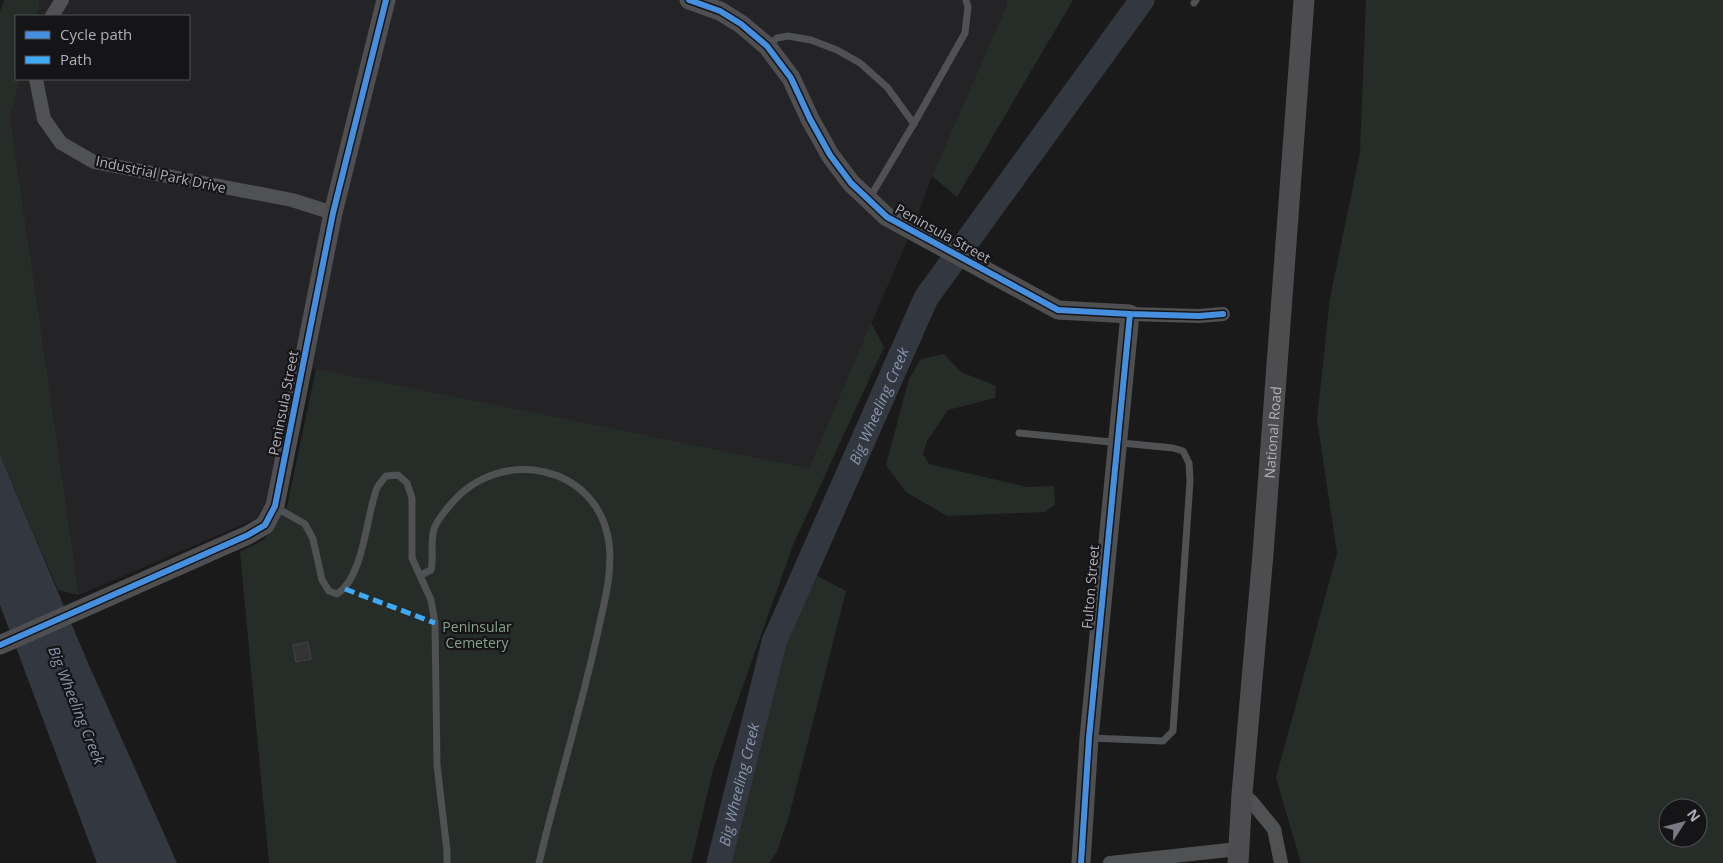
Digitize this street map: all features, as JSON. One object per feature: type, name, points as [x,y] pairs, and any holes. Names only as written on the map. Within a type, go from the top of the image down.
[{"type":"main road","name":"National Road","points":[[1238,856],[1304,0]]},
{"type":"street","points":[[53,15],[62,0]]},
{"type":"street","name":"Peninsula Street","points":[[0,645],[248,535],[265,525],[275,506],[334,213],[386,0]]},
{"type":"street","name":"Peninsula Street","points":[[689,0],[720,12],[742,24],[767,46],[791,78],[830,156],[851,183],[887,217],[1058,310],[1130,314]]},
{"type":"street","name":"Industrial Park Drive","points":[[36,80],[44,119],[61,143],[94,162],[292,200],[334,213]]},
{"type":"street","points":[[1130,314],[1199,316],[1222,314]]},
{"type":"street","name":"Fulton Street","points":[[1081,863],[1116,442],[1130,314]]},
{"type":"street","points":[[1242,794],[1251,801],[1274,829],[1281,863]]},
{"type":"street","points":[[1110,863],[1238,856]]},
{"type":"lane","points":[[868,199],[914,124],[965,33],[968,6],[966,0]]},
{"type":"lane","points":[[767,46],[777,38],[788,36],[811,40],[837,50],[860,63],[887,87],[914,124]]},
{"type":"lane","points":[[1020,433],[1178,449],[1183,451],[1189,463],[1190,481],[1173,730],[1164,740],[1090,738]]},
{"type":"lane","points":[[421,575],[431,570],[434,529],[445,510],[458,495],[475,482],[496,473],[520,469],[544,471],[567,480],[588,497],[603,518],[609,543],[610,577],[588,677],[539,863]]},
{"type":"lane","points":[[275,506],[304,524],[313,539],[322,580],[329,591],[337,594],[345,589],[361,552],[377,487],[386,476],[398,475],[407,483],[412,498],[412,558],[431,600],[435,623],[437,765],[447,863]]},
{"type":"shaded area","points":[[40,0],[1007,0],[1007,4],[932,176],[916,220],[809,468],[294,365],[263,516],[79,595],[10,116],[20,80],[190,80],[190,15],[36,15]]},
{"type":"green space","points":[[4,0],[40,0],[36,15],[15,15],[15,80],[20,80],[10,116],[79,595],[58,590],[0,455],[0,12]]},
{"type":"green space","points":[[1007,0],[1073,0],[957,197],[932,176],[1007,4]]},
{"type":"green space","points":[[1366,0],[1723,0],[1723,863],[1301,863],[1276,778],[1337,553],[1317,420],[1330,298],[1360,152]]},
{"type":"green space","name":"Peninsular Cemetery","points":[[871,323],[884,347],[793,545],[713,770],[691,863],[269,863],[240,552],[265,539],[287,506],[316,369],[809,468]]},
{"type":"green space","points":[[944,354],[961,372],[996,386],[995,398],[948,410],[927,441],[923,454],[929,464],[1027,487],[1054,486],[1055,505],[1045,512],[947,516],[906,492],[886,465],[909,379],[921,359]]},
{"type":"green space","points":[[814,574],[846,591],[789,816],[777,851],[769,863],[732,863],[773,678]]},
{"type":"water","points":[[0,455],[88,663],[177,863],[97,863],[0,605]]},
{"type":"building","points":[[308,642],[311,659],[296,662],[293,645]]},
{"type":"waterway","name":"Big Wheeling Creek","points":[[719,863],[774,642],[926,298],[1142,0]]},
{"type":"marked path","points":[[345,589],[435,623]]},
{"type":"cycle path","points":[[0,645],[248,535],[265,525],[275,506],[333,213],[386,0]]},
{"type":"cycle path","points":[[689,0],[720,11],[741,24],[767,46],[791,78],[810,119],[830,155],[851,183],[887,217],[1058,310],[1199,316],[1223,314]]},
{"type":"cycle path","points":[[1081,863],[1089,738],[1130,314]]}]
